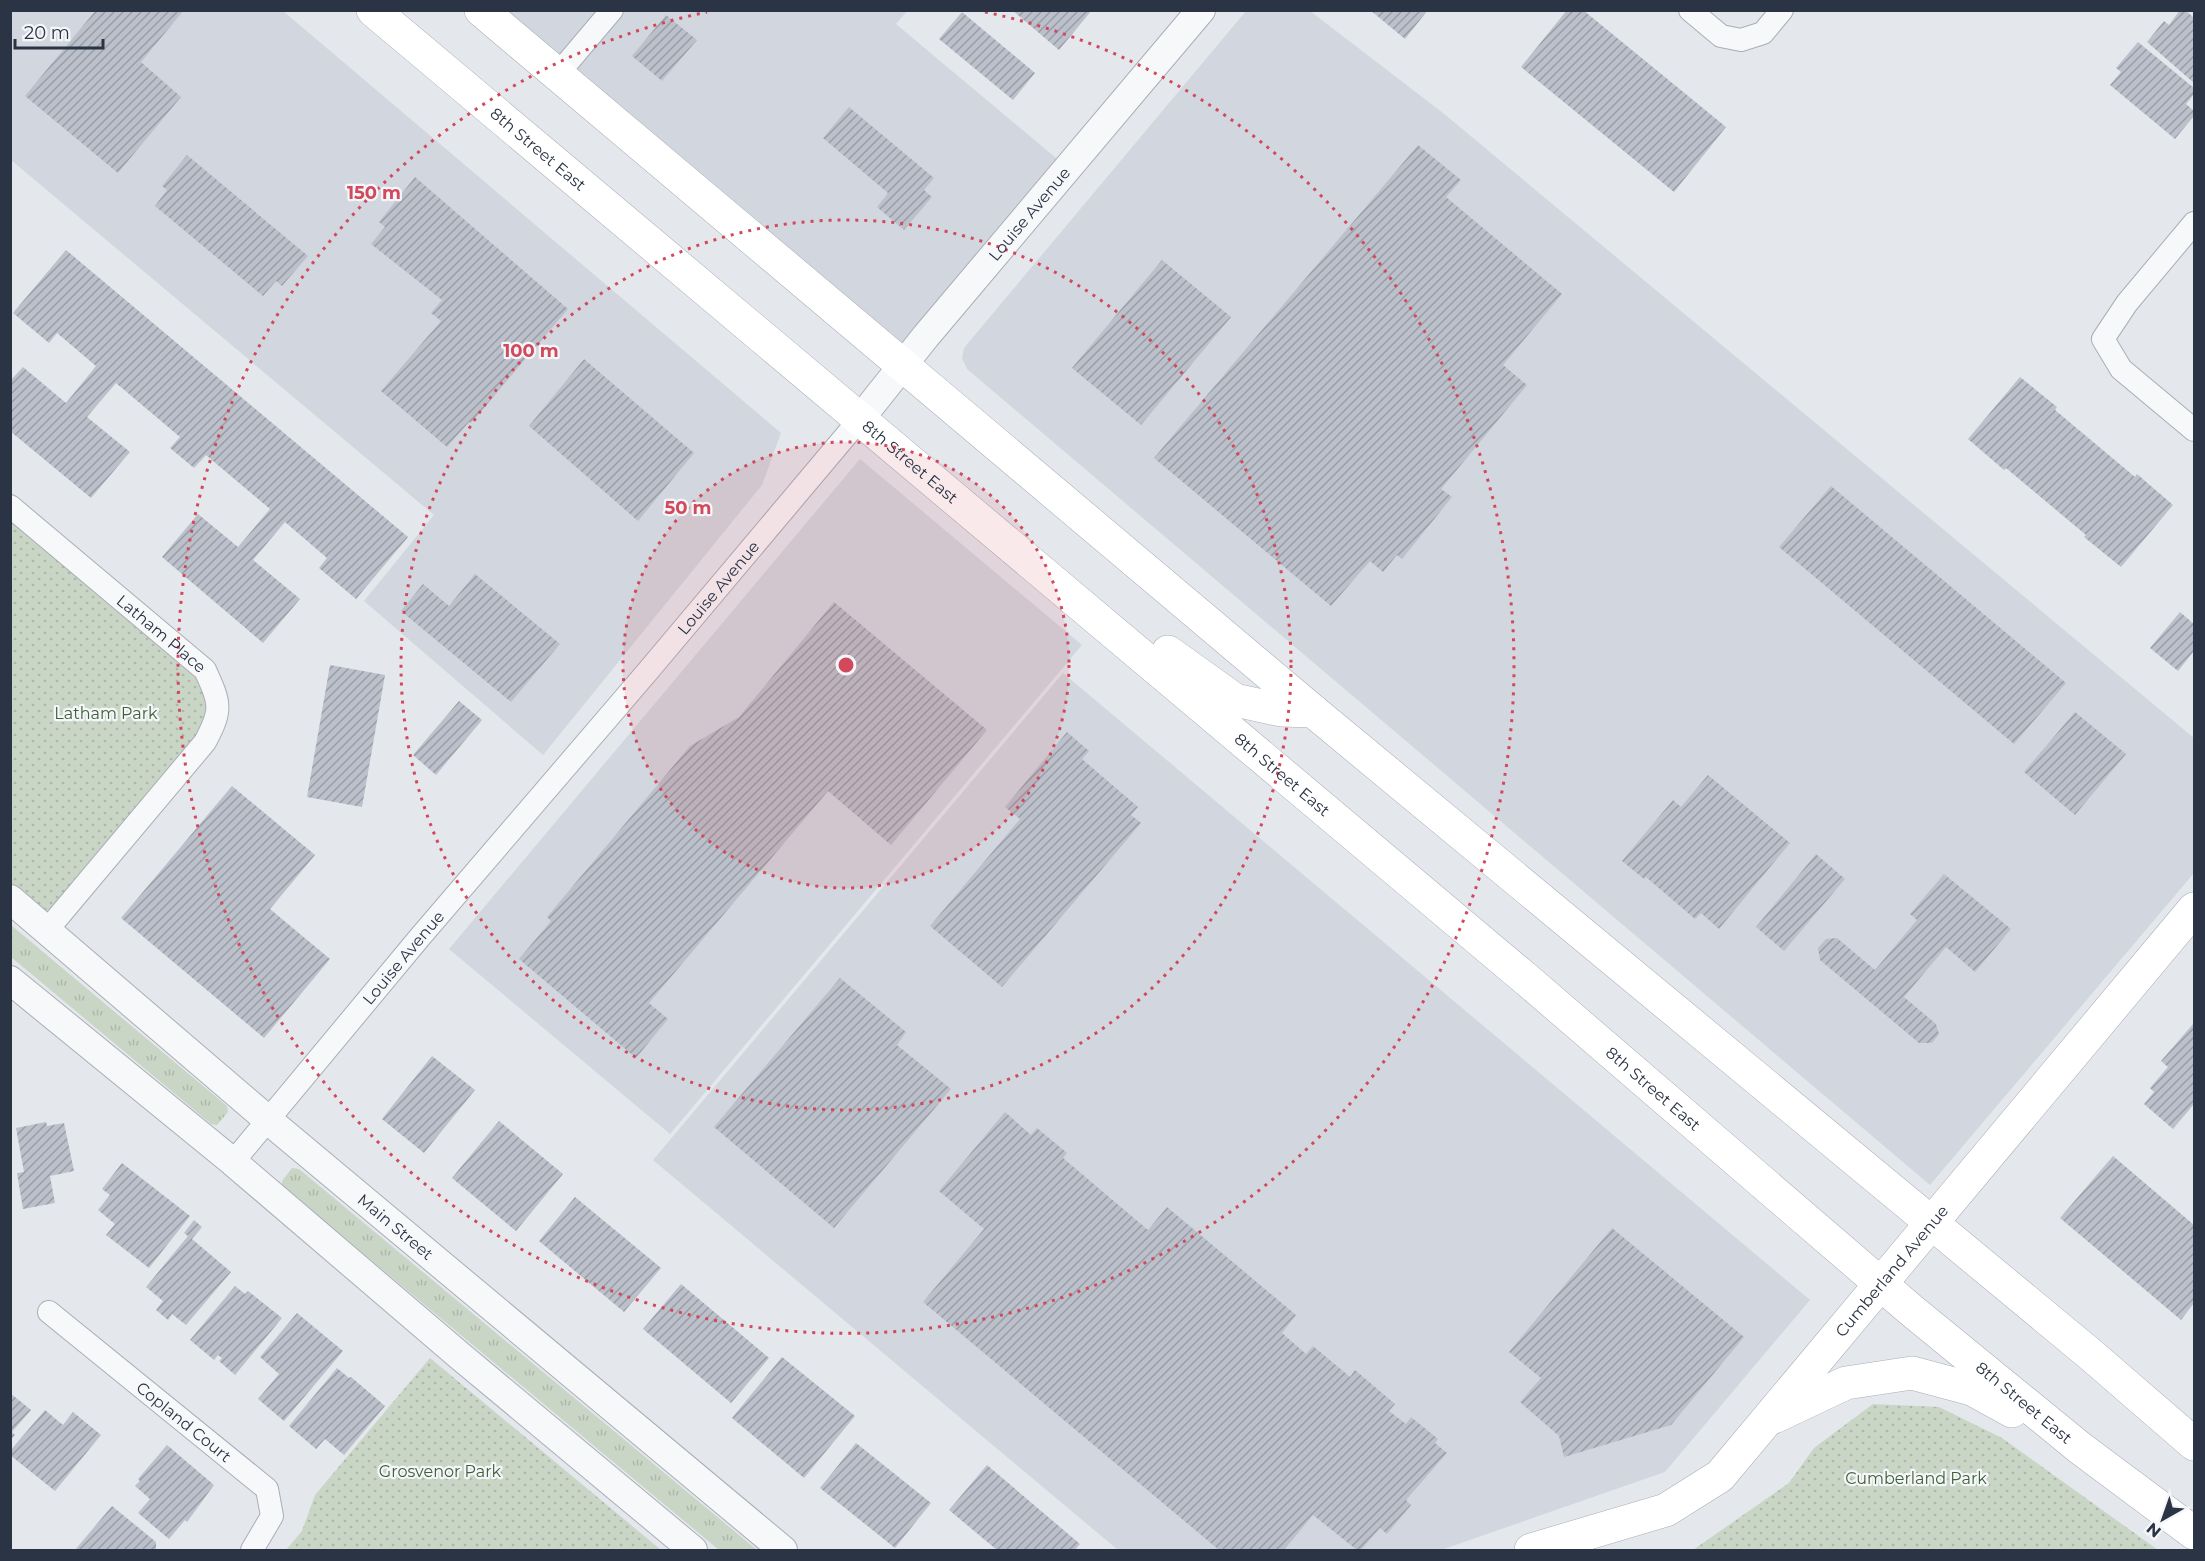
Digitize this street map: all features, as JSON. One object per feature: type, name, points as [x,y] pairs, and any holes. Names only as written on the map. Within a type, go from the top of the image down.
[{"type":"main road","name":"8th Street East","points":[[373,10],[1508,964],[1882,1283],[2080,1448],[2194,1533]]},
{"type":"main road","points":[[481,10],[1313,711],[1932,1223],[2194,1444]]},
{"type":"main road","points":[[1064,590],[1124,619],[1235,700],[1281,710],[1313,711]]},
{"type":"main road","name":"Cumberland Avenue","points":[[1531,1551],[1666,1510],[1720,1476],[2194,909]]},
{"type":"main road","points":[[1767,1421],[1846,1383],[1912,1373],[1972,1389],[2080,1448]]},
{"type":"street","points":[[557,75],[612,10]]},
{"type":"street","name":"Louise Avenue","points":[[233,1162],[420,937],[641,680],[1200,10]]},
{"type":"street","points":[[1690,10],[1721,36],[1741,40],[1763,33],[1782,10]]},
{"type":"street","points":[[2194,223],[2127,303],[2103,339],[2121,369],[2194,430]]},
{"type":"street","name":"Latham Place","points":[[10,506],[204,670],[218,697],[216,721],[205,742],[48,929]]},
{"type":"street","name":"Main Street","points":[[10,899],[48,929],[268,1120],[783,1551]]},
{"type":"street","points":[[10,980],[233,1162],[693,1551]]},
{"type":"street","name":"Copland Court","points":[[49,1312],[267,1489],[272,1516],[252,1551]]},
{"type":"shaded area","points":[[10,11],[283,11],[781,433],[762,485],[543,755],[364,601],[434,515],[11,160]]},
{"type":"shaded area","points":[[481,11],[907,11],[896,24],[1068,168],[904,365]]},
{"type":"shaded area","points":[[1246,11],[1310,11],[1443,113],[2194,738],[2194,873],[1930,1185],[967,369],[962,358],[964,348]]},
{"type":"shaded area","points":[[860,459],[1082,645],[670,1134],[449,949]]},
{"type":"shaded area","points":[[1063,673],[1810,1300],[1665,1472],[1441,1550],[1118,1550],[653,1160]]},
{"type":"green space","name":"Latham Park","points":[[10,506],[205,670],[216,721],[48,929],[11,899]]},
{"type":"green space","points":[[11,925],[227,1106],[228,1112],[217,1125],[211,1124],[11,957]]},
{"type":"green space","points":[[292,1168],[299,1169],[757,1550],[719,1550],[282,1186],[282,1181]]},
{"type":"green space","name":"Grosvenor Park","points":[[430,1358],[661,1550],[286,1550],[302,1531],[315,1495]]},
{"type":"green space","name":"Cumberland Park","points":[[1873,1404],[1939,1407],[2002,1438],[2158,1550],[1693,1550],[1789,1483],[1814,1448]]},
{"type":"building","points":[[96,10],[184,10],[141,62],[181,97],[118,173],[25,96]]},
{"type":"building","points":[[1012,10],[1092,10],[1059,50]]},
{"type":"building","points":[[1370,10],[1428,10],[1405,39]]},
{"type":"building","points":[[1567,10],[1583,10],[1726,127],[1674,192],[1521,67]]},
{"type":"building","points":[[2180,10],[2185,10],[2194,18],[2194,83],[2147,42],[2164,21],[2169,25]]},
{"type":"building","points":[[962,12],[1035,73],[1013,100],[939,39]]},
{"type":"building","points":[[666,15],[697,40],[662,81],[632,56]]},
{"type":"building","points":[[2138,42],[2194,88],[2194,94],[2186,104],[2194,111],[2194,116],[2175,139],[2110,85],[2121,72],[2116,68]]},
{"type":"building","points":[[849,107],[934,178],[924,190],[932,197],[904,230],[877,207],[888,193],[823,138]]},
{"type":"building","points":[[1418,145],[1461,180],[1446,197],[1562,294],[1503,365],[1527,385],[1441,489],[1452,497],[1402,559],[1397,555],[1383,572],[1370,561],[1331,606],[1154,458]]},
{"type":"building","points":[[187,155],[308,256],[282,286],[276,281],[263,296],[155,206],[167,190],[162,186]]},
{"type":"building","points":[[415,177],[568,309],[471,423],[469,422],[447,447],[381,391],[441,321],[431,313],[442,300],[371,244],[385,227],[379,222]]},
{"type":"building","points":[[66,250],[408,537],[356,599],[319,568],[327,558],[285,522],[253,560],[300,599],[263,643],[162,557],[198,514],[238,547],[270,509],[206,455],[194,468],[170,448],[180,437],[116,383],[87,417],[130,452],[91,498],[10,431],[10,381],[23,367],[66,403],[96,366],[57,333],[49,343],[13,313]]},
{"type":"building","points":[[1162,260],[1231,317],[1141,425],[1072,368]]},
{"type":"building","points":[[584,359],[694,453],[638,521],[529,426]]},
{"type":"building","points":[[2020,377],[2057,407],[2055,410],[2135,477],[2137,474],[2173,505],[2121,567],[2006,468],[2004,470],[1968,439]]},
{"type":"building","points":[[1831,486],[2066,683],[2014,744],[1779,547]]},
{"type":"building","points":[[475,574],[560,644],[511,702],[401,611],[423,584],[449,606]]},
{"type":"building","points":[[834,602],[987,730],[891,845],[828,791],[649,1003],[668,1019],[636,1058],[519,959],[551,921],[547,917],[690,746],[739,717]]},
{"type":"building","points":[[2180,612],[2194,624],[2194,651],[2178,671],[2150,648]]},
{"type":"building","points":[[330,665],[385,675],[362,807],[307,797]]},
{"type":"building","points":[[459,701],[482,720],[436,775],[413,755]]},
{"type":"building","points":[[2075,712],[2126,754],[2075,815],[2024,772]]},
{"type":"building","points":[[1067,732],[1089,751],[1082,759],[1138,807],[1131,815],[1141,823],[1002,987],[930,926],[1020,819],[1005,807]]},
{"type":"building","points":[[1708,775],[1790,843],[1719,929],[1701,913],[1695,919],[1646,877],[1644,879],[1622,861],[1673,800],[1681,807]]},
{"type":"building","points":[[232,786],[315,855],[270,909],[330,959],[264,1038],[121,918]]},
{"type":"building","points":[[1816,854],[1845,879],[1784,951],[1756,927]]},
{"type":"building","points":[[1944,874],[2011,929],[1975,972],[1946,947],[1904,997],[1936,1024],[1939,1034],[1932,1043],[1919,1043],[1820,960],[1818,948],[1826,939],[1837,938],[1875,970],[1917,920],[1910,914]]},
{"type":"building","points":[[840,978],[906,1032],[897,1045],[951,1089],[834,1228],[714,1127]]},
{"type":"building","points":[[2193,1024],[2194,1104],[2173,1129],[2144,1104],[2154,1092],[2150,1088],[2168,1067],[2161,1061]]},
{"type":"building","points":[[432,1056],[475,1090],[424,1153],[382,1119]]},
{"type":"building","points":[[1005,1112],[1031,1135],[1037,1128],[1067,1153],[1063,1158],[1148,1230],[1167,1207],[1296,1315],[1282,1333],[1306,1354],[1313,1346],[1350,1377],[1355,1370],[1395,1404],[1389,1411],[1406,1424],[1411,1417],[1438,1439],[1435,1443],[1447,1453],[1406,1500],[1411,1505],[1387,1534],[1380,1528],[1361,1550],[1357,1550],[1313,1515],[1284,1550],[1219,1550],[923,1302],[984,1229],[939,1191]]},
{"type":"building","points":[[499,1121],[563,1174],[516,1231],[452,1178]]},
{"type":"building","points":[[46,1122],[47,1126],[64,1123],[74,1171],[50,1176],[55,1203],[23,1209],[17,1173],[24,1172],[16,1128]]},
{"type":"building","points":[[2113,1156],[2194,1225],[2194,1303],[2181,1320],[2060,1218]]},
{"type":"building","points":[[122,1163],[190,1216],[149,1268],[106,1235],[115,1224],[98,1210],[110,1195],[102,1189]]},
{"type":"building","points":[[575,1197],[661,1268],[624,1312],[539,1241]]},
{"type":"building","points":[[194,1220],[202,1227],[192,1239],[231,1272],[186,1325],[172,1314],[168,1320],[156,1310],[163,1301],[146,1287],[188,1236],[184,1233]]},
{"type":"building","points":[[1612,1228],[1744,1337],[1671,1425],[1564,1457],[1559,1436],[1520,1402],[1541,1378],[1509,1352]]},
{"type":"building","points":[[681,1284],[769,1358],[731,1403],[643,1329]]},
{"type":"building","points":[[235,1286],[245,1294],[248,1291],[282,1318],[235,1375],[219,1361],[222,1358],[218,1355],[214,1360],[190,1340]]},
{"type":"building","points":[[297,1313],[343,1351],[284,1421],[258,1399],[279,1374],[260,1357]]},
{"type":"building","points":[[782,1357],[855,1416],[804,1478],[732,1418]]},
{"type":"building","points":[[337,1368],[385,1406],[344,1455],[325,1439],[316,1449],[289,1426]]},
{"type":"building","points":[[10,1393],[31,1410],[12,1432],[15,1435],[10,1440]]},
{"type":"building","points":[[45,1410],[63,1425],[73,1412],[101,1435],[55,1491],[10,1455],[10,1451]]},
{"type":"building","points":[[856,1443],[931,1503],[895,1548],[820,1488]]},
{"type":"building","points":[[167,1445],[214,1485],[187,1522],[185,1520],[169,1539],[138,1513],[150,1499],[135,1486],[140,1481],[138,1479]]},
{"type":"building","points":[[987,1465],[1080,1544],[1075,1550],[997,1550],[949,1510]]},
{"type":"building","points":[[112,1506],[156,1542],[156,1550],[75,1550]]}]
